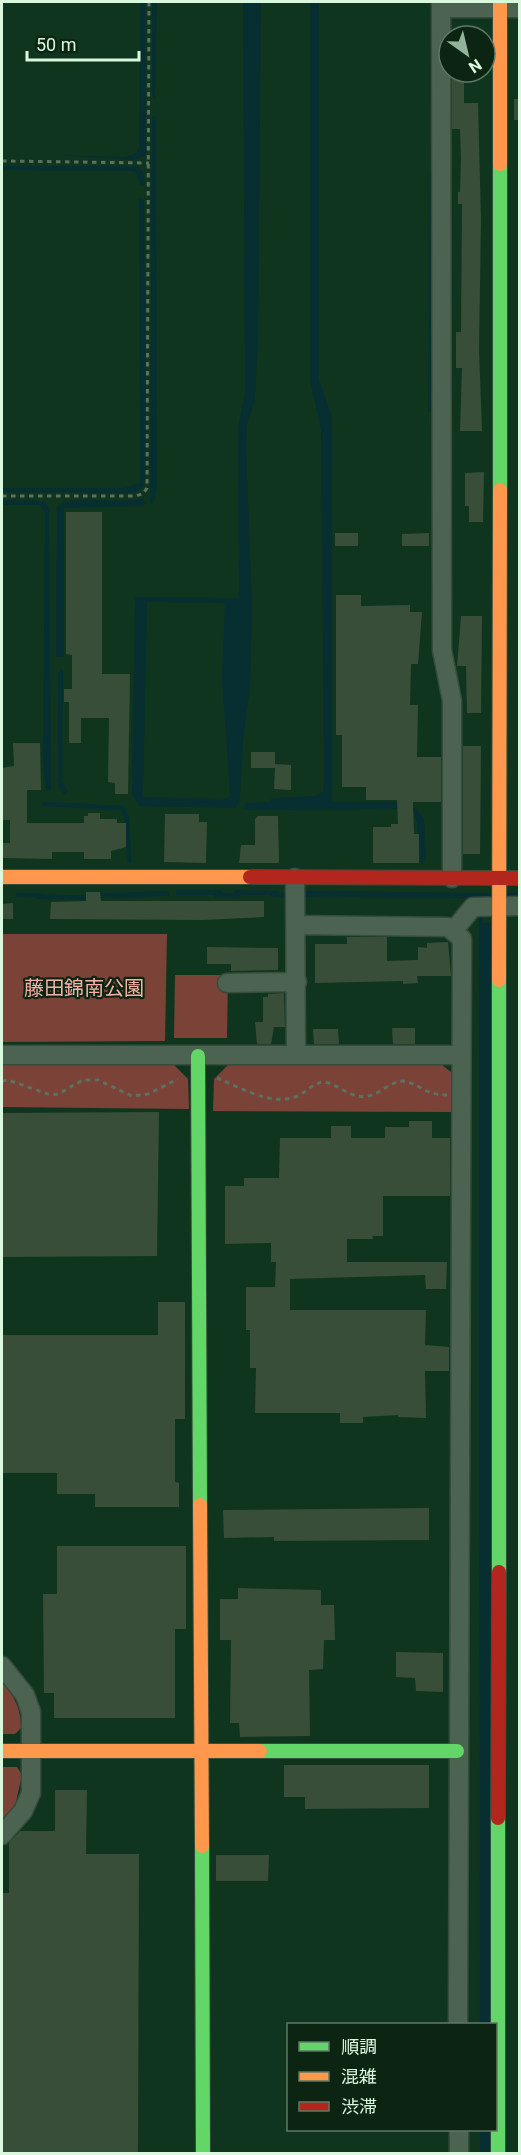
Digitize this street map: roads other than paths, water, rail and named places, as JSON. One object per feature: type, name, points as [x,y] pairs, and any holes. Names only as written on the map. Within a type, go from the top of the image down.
[{"type":"street","points":[[452,878],[452,701],[442,650],[441,5],[519,8]]},
{"type":"street","points":[[495,7],[499,893],[498,2154]]},
{"type":"street","points":[[2,877],[295,888],[452,878],[499,893],[519,906]]},
{"type":"street","points":[[453,931],[473,907],[499,893],[519,878]]},
{"type":"street","points":[[295,888],[296,1055]]},
{"type":"street","points":[[296,925],[448,927],[462,939],[459,2023]]},
{"type":"street","points":[[227,983],[297,982]]},
{"type":"street","points":[[2,1054],[198,1063],[296,1055],[460,1055]]},
{"type":"street","points":[[198,1063],[203,2154]]},
{"type":"street","points":[[2,1666],[25,1695],[31,1712],[31,1793],[23,1811],[2,1835]]},
{"type":"street","points":[[2,1751],[458,1751]]},
{"type":"street","points":[[459,2131],[459,2154]]},
{"type":"water","points":[[140,2],[145,2],[146,155],[134,160],[57,155],[126,157],[136,153],[139,147]]},
{"type":"water","points":[[152,2],[157,2],[155,99],[152,94]]},
{"type":"water","points":[[243,2],[261,2],[258,339],[255,399],[247,426],[246,444],[252,607],[250,687],[243,741],[240,797],[236,808],[139,806],[132,794],[135,597],[239,598],[238,427],[245,392]],"holes":[[[147,602],[223,603],[225,606],[222,677],[230,795],[226,799],[143,797]]]},
{"type":"water","points":[[310,2],[319,2],[319,380],[331,415],[332,429],[332,802],[410,802],[424,819],[426,859],[421,865],[416,818],[410,809],[244,810],[246,803],[268,802],[273,798],[315,796],[323,792],[324,780],[321,429],[310,381]]},
{"type":"water","points":[[152,116],[156,117],[157,486],[153,505],[150,503]]},
{"type":"water","points":[[2,166],[137,166],[143,172],[145,185],[141,186],[136,172],[130,171],[2,170]]},
{"type":"water","points":[[139,199],[144,200],[146,475],[142,489],[132,493],[2,492],[2,488],[125,488],[140,483]]},
{"type":"water","points":[[143,498],[146,504],[141,506],[64,508],[64,657],[56,657],[57,507],[74,500],[122,501]]},
{"type":"water","points":[[2,500],[44,501],[49,508],[50,791],[46,791],[43,759],[45,512],[40,505],[2,505]]},
{"type":"water","points":[[63,669],[62,782],[68,791],[64,794],[58,781],[58,673]]},
{"type":"water","points":[[176,890],[222,890],[222,895],[176,895]]},
{"type":"water","points":[[234,890],[279,891],[279,895],[234,895]]},
{"type":"water","points":[[168,891],[169,896],[112,898],[112,893]]},
{"type":"water","points":[[301,891],[492,893],[492,898],[301,897]]},
{"type":"water","points":[[36,894],[101,896],[94,900],[36,899]]},
{"type":"water","points":[[479,914],[483,914],[483,923],[493,923],[490,2023],[480,2023]]},
{"type":"water","points":[[480,2131],[490,2131],[490,2153],[480,2154]]},
{"type":"waterway","points":[[431,410],[432,173]]},
{"type":"waterway","points":[[44,804],[122,808],[127,819],[129,861]]},
{"type":"waterway","points":[[18,895],[40,895]]},
{"type":"waterway","points":[[96,895],[118,895]]},
{"type":"waterway","points":[[216,895],[238,895]]},
{"type":"waterway","points":[[273,895],[292,895]]},
{"type":"waterway","points":[[507,895],[520,895]]},
{"type":"park label","name":"藤田錦南公園","points":[[84,988]]}]
